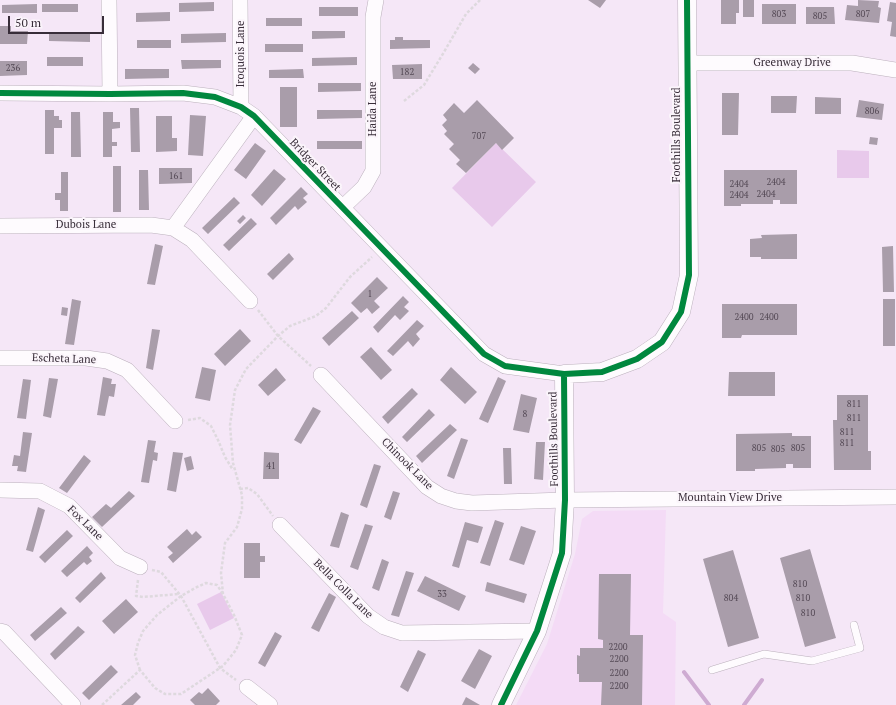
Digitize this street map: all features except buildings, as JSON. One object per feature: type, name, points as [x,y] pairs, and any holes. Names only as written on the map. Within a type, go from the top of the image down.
[{"type":"street","points":[[109,0],[110,94]]},
{"type":"street","name":"Iroquois Lane","points":[[240,0],[241,107]]},
{"type":"street","name":"Haida Lane","points":[[343,207],[364,187],[373,171],[373,17],[376,0]]},
{"type":"street","name":"Foothills Boulevard","points":[[501,705],[537,631],[562,553],[565,500],[564,374],[602,372],[637,359],[662,342],[681,312],[688,275],[687,0]]},
{"type":"street","name":"Greenway Drive","points":[[687,63],[852,63],[896,70]]},
{"type":"street","name":"Bridger Street","points":[[0,93],[183,93],[215,97],[241,107],[254,116],[484,354],[505,366],[564,374]]},
{"type":"street","points":[[173,228],[254,116]]},
{"type":"street","name":"Dubois Lane","points":[[0,226],[151,225],[173,228],[192,240],[250,301]]},
{"type":"street","name":"Escheta Lane","points":[[0,358],[86,358],[107,361],[127,370],[175,421]]},
{"type":"street","name":"Chinook Lane","points":[[321,375],[427,487],[441,496],[456,501],[472,503],[565,500]]},
{"type":"street","name":"Fox Lane","points":[[0,490],[40,491],[70,506],[120,558],[140,567]]},
{"type":"street","name":"Mountain View Drive","points":[[565,500],[896,497]]},
{"type":"street","name":"Bella Colla Lane","points":[[280,525],[368,616],[384,627],[402,633],[537,631]]},
{"type":"street","points":[[0,631],[4,632],[73,705]]},
{"type":"street","points":[[247,687],[270,705]]},
{"type":"lane","points":[[712,670],[764,654],[812,660],[860,648],[854,625]]},
{"type":"path","points":[[404,101],[424,85],[466,14],[480,0]]},
{"type":"path","points":[[223,594],[221,573],[225,544],[237,527],[242,509],[242,495],[233,463],[230,425],[235,390],[246,369],[278,336],[290,326],[316,316],[326,308],[350,277],[382,248]]},
{"type":"path","points":[[250,301],[278,336],[321,375]]},
{"type":"path","points":[[175,421],[200,418],[211,426],[225,457],[236,474]]},
{"type":"path","points":[[240,489],[248,488],[257,494],[280,525]]},
{"type":"path","points":[[180,595],[136,596],[140,567],[161,572],[180,595],[220,668],[247,687]]},
{"type":"path","points":[[206,583],[217,585],[223,594],[242,635],[236,650],[223,666],[181,694],[165,694],[155,688],[140,670],[135,655],[143,631],[180,595],[206,583]]},
{"type":"path","points":[[102,705],[140,670]]},
{"type":"shaded area","points":[[496,143],[536,182],[492,227],[452,188]]},
{"type":"shaded area","points":[[837,150],[869,151],[869,178],[837,178]]},
{"type":"shaded area","points":[[666,510],[663,613],[676,622],[675,705],[516,705],[547,644],[575,554],[582,519],[593,511]]},
{"type":"shaded area","points":[[221,592],[234,618],[210,630],[197,604]]},
{"type":"waterway","points":[[684,672],[709,705]]},
{"type":"waterway","points":[[744,705],[762,680]]},
{"type":"cycle path","points":[[501,705],[537,631],[562,553],[565,500],[564,374],[602,372],[637,359],[662,342],[681,312],[689,275],[687,0]]},
{"type":"cycle path","points":[[0,93],[183,93],[215,97],[241,107],[254,116],[484,354],[505,366],[564,374]]}]
